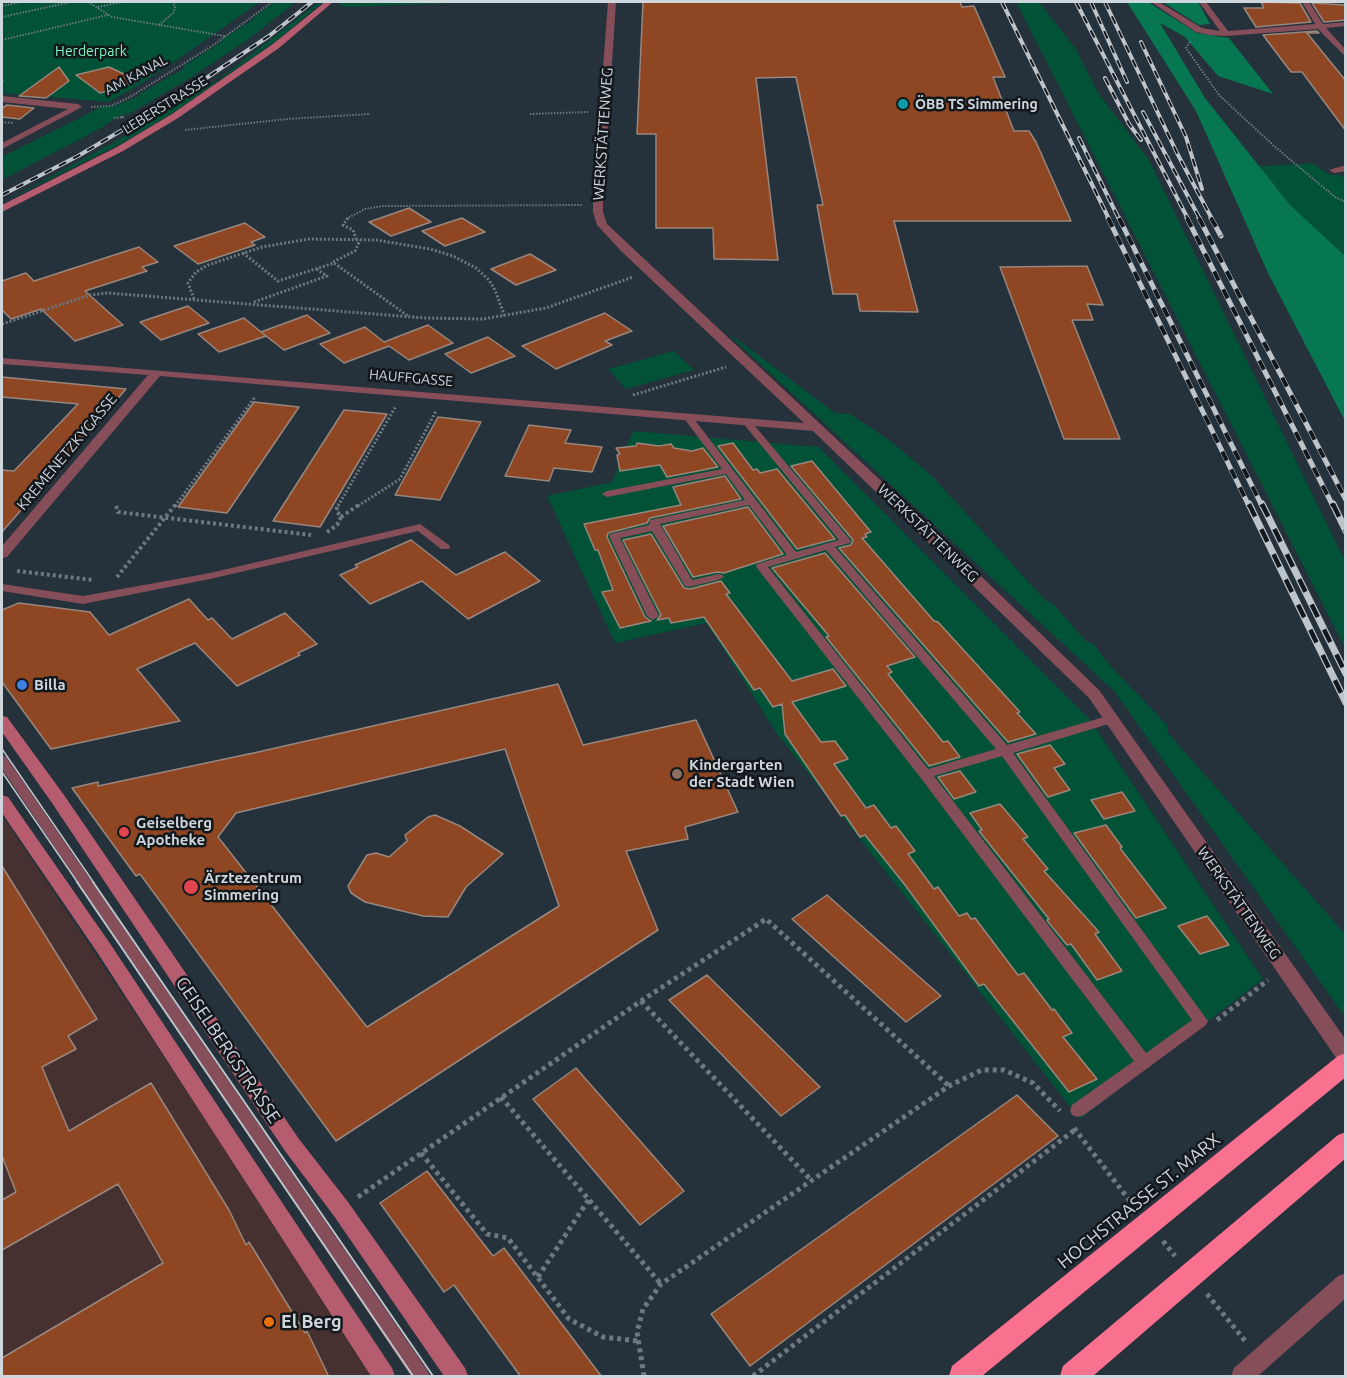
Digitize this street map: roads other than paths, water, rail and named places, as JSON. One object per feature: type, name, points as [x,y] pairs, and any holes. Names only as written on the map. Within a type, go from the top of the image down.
[{"type":"highway","name":"HOCHSTRASSE ST. MARX","points":[[962,1377],[1346,1063]]},
{"type":"highway","points":[[1073,1377],[1346,1143]]},
{"type":"main road","name":"LEBERSTRASSE","points":[[2,209],[155,129],[211,94],[276,46],[329,2]]},
{"type":"main road","name":"GEISELBERGSTRASSE","points":[[2,720],[292,1145],[341,1209],[457,1377]]},
{"type":"main road","points":[[2,801],[103,947],[384,1377]]},
{"type":"street","name":"WERKSTÄTTENWEG","points":[[612,2],[598,205],[602,225],[1094,693],[1346,1056]]},
{"type":"street","points":[[1155,2],[1199,30],[1209,33],[1226,34],[1346,24]]},
{"type":"street","points":[[1203,2],[1226,34]]},
{"type":"street","points":[[1306,2],[1320,27],[1346,55]]},
{"type":"street","points":[[2,99],[78,107],[2,146]]},
{"type":"street","points":[[1334,170],[1346,168]]},
{"type":"street","name":"HAUFFGASSE","points":[[2,361],[818,428]]},
{"type":"street","name":"KREMENETZKYGASSE","points":[[2,554],[157,372]]},
{"type":"street","points":[[1242,1377],[1346,1283]]},
{"type":"lane","points":[[688,417],[793,556]]},
{"type":"lane","points":[[747,422],[846,541],[761,566],[925,774],[1144,1062]]},
{"type":"lane","points":[[607,494],[728,471]]},
{"type":"lane","points":[[718,577],[689,584],[654,522],[751,502]]},
{"type":"lane","points":[[2,588],[83,600],[116,588],[210,576],[420,527],[445,547]]},
{"type":"lane","points":[[653,616],[614,536],[656,527]]},
{"type":"lane","points":[[828,546],[1004,750],[1201,1021],[1078,1110]]},
{"type":"lane","points":[[925,774],[1112,719]]},
{"type":"lane","points":[[2,760],[421,1377]]},
{"type":"tram line","points":[[2,749],[94,883]]},
{"type":"tram line","points":[[2,772],[78,883]]},
{"type":"tram line","points":[[77,882],[413,1376]]},
{"type":"tram line","points":[[93,882],[433,1376]]},
{"type":"railway","points":[[2,195],[78,156],[175,99],[269,36],[312,2]]},
{"type":"railway","points":[[1002,2],[1109,219]]},
{"type":"railway","points":[[1076,2],[1188,219]]},
{"type":"railway","points":[[1091,2],[1127,82]]},
{"type":"railway","points":[[1105,2],[1177,153],[1212,219]]},
{"type":"railway","points":[[1141,42],[1186,137],[1202,189]]},
{"type":"railway","points":[[1105,78],[1129,124],[1141,140]]},
{"type":"railway","points":[[1143,112],[1200,219]]},
{"type":"railway","points":[[1079,138],[1119,219]]},
{"type":"railway","points":[[1108,218],[1249,506]]},
{"type":"railway","points":[[1119,218],[1262,506]]},
{"type":"railway","points":[[1187,218],[1333,506]]},
{"type":"railway","points":[[1199,218],[1346,500]]},
{"type":"railway","points":[[1211,218],[1221,236]]},
{"type":"railway","points":[[1249,504],[1346,703]]},
{"type":"railway","points":[[1262,504],[1346,674]]},
{"type":"railway","points":[[1333,504],[1346,531]]},
{"type":"place","name":"ÖBB TS Simmering","points":[[903,104]]},
{"type":"place","name":"Billa","points":[[22,685]]},
{"type":"place","name":"Kindergarten der Stadt Wien","points":[[677,774]]},
{"type":"place","name":"Geiselberg Apotheke","points":[[124,832]]},
{"type":"place","name":"Ärztezentrum Simmering","points":[[191,887]]},
{"type":"place","name":"El Berg","points":[[269,1322]]},
{"type":"park label","name":"Herderpark","points":[[91,51]]}]
